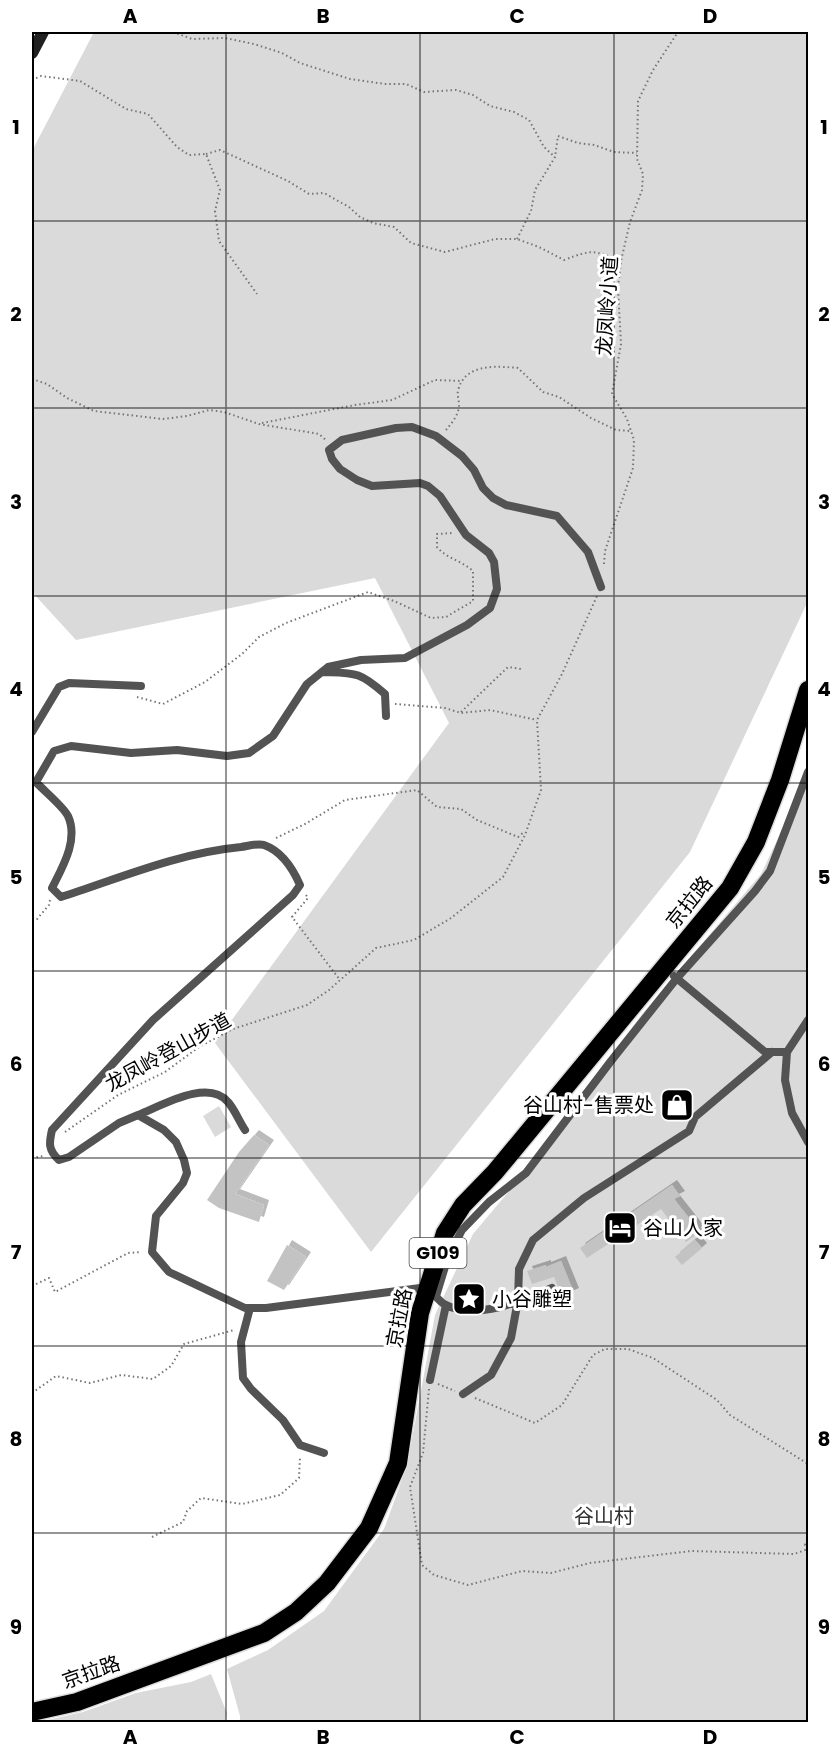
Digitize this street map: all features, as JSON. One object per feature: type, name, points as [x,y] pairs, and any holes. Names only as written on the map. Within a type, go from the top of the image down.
[{"type":"highway","name":"京拉路","points":[[32,1712],[77,1702],[264,1633],[296,1612],[327,1583],[369,1528],[398,1463],[420,1313],[432,1292],[445,1233],[463,1205],[495,1172],[670,973],[730,888],[756,842],[780,780],[808,690]]},
{"type":"street","points":[[32,53],[43,32]]},
{"type":"lane","points":[[244,1130],[228,1101],[214,1092],[195,1092],[119,1123],[69,1157],[59,1160],[52,1154],[49,1144],[52,1130],[153,1020],[293,895],[300,885],[294,871],[280,856],[262,844],[168,860],[61,897],[52,888],[68,854],[72,831],[68,816],[34,780],[54,751],[71,746],[131,753],[177,750],[227,756],[249,753],[273,736],[308,684],[328,667],[362,660],[405,658],[467,625],[490,608],[497,589],[494,562],[489,553],[466,535],[440,496],[428,486],[420,483],[372,486],[357,480],[340,469],[332,459],[329,450],[342,440],[396,428],[412,427],[436,436],[462,456],[474,470],[483,488],[493,498],[506,505],[557,516],[588,552],[601,587]]},
{"type":"lane","points":[[322,672],[356,673],[372,682],[385,694],[386,716]]},
{"type":"lane","points":[[32,732],[60,687],[69,683],[141,686]]},
{"type":"lane","points":[[432,1292],[462,1230],[489,1202],[526,1173],[611,1061],[670,973],[755,891],[770,871],[808,772]]},
{"type":"lane","points":[[670,973],[765,1052],[787,1052]]},
{"type":"lane","points":[[808,1020],[787,1052],[785,1080],[792,1113],[808,1142]]},
{"type":"lane","points":[[464,1394],[491,1374],[511,1338],[518,1300],[519,1269],[533,1240],[584,1198],[689,1131],[695,1117],[772,1052]]},
{"type":"lane","points":[[138,1115],[164,1130],[176,1142],[187,1173],[183,1183],[156,1216],[152,1252],[170,1272],[245,1308],[278,1307],[432,1292],[447,1305],[465,1311],[483,1310],[552,1288]]},
{"type":"lane","points":[[430,1380],[447,1305]]},
{"type":"lane","points":[[250,1308],[241,1342],[243,1378],[283,1420],[300,1445],[324,1452]]},
{"type":"path","points":[[173,32],[192,39],[225,38],[254,44],[282,52],[300,63],[350,79],[385,84],[406,84],[424,92],[456,90],[473,95],[490,106],[514,112],[529,120],[544,147],[555,157]]},
{"type":"path","name":"龙凤岭小道","points":[[601,587],[605,551],[633,468],[634,440],[627,419],[612,394],[621,344],[618,288],[621,261],[630,222],[642,190],[643,174],[637,159],[638,101],[653,70],[677,32]]},
{"type":"path","points":[[32,80],[41,75],[80,81],[126,109],[148,114],[177,147],[189,155],[220,150],[288,181],[309,194],[324,193],[373,223],[394,227],[411,243],[445,252],[495,239],[517,239],[564,260],[587,251],[601,253],[621,261]]},
{"type":"path","points":[[517,239],[531,212],[535,190],[555,157],[558,136],[614,152],[637,153]]},
{"type":"path","points":[[206,154],[220,190],[215,211],[219,241],[257,294]]},
{"type":"path","points":[[436,436],[446,430],[454,420],[459,407],[457,392],[462,381],[475,370],[495,366],[518,368],[543,392],[559,397],[591,418],[616,430],[631,432]]},
{"type":"path","points":[[32,379],[47,384],[67,398],[94,411],[163,419],[210,410],[224,412],[259,424],[319,434],[333,446]]},
{"type":"path","points":[[259,424],[393,400],[435,380],[462,381]]},
{"type":"path","points":[[141,686],[137,698],[163,704],[205,682],[260,637],[286,623],[368,592],[431,618],[447,618],[472,601],[473,571],[442,553],[437,547],[437,534],[449,532],[466,535]]},
{"type":"path","points":[[386,704],[445,708],[461,713],[490,710],[537,720],[562,674],[601,587]]},
{"type":"path","points":[[461,713],[508,667],[521,669]]},
{"type":"path","name":"龙凤岭登山步道","points":[[49,1144],[118,1095],[165,1072],[199,1047],[233,1029],[307,1005],[376,948],[414,940],[451,918],[503,877],[526,831],[541,790],[537,720]]},
{"type":"path","points":[[262,844],[305,824],[345,800],[417,790],[437,807],[461,810],[477,820],[518,837],[526,831]]},
{"type":"path","points":[[300,885],[308,898],[292,917],[340,980]]},
{"type":"path","points":[[32,920],[38,919],[49,905],[52,888]]},
{"type":"path","points":[[32,1286],[49,1278],[55,1292],[128,1253],[152,1252]]},
{"type":"path","points":[[32,1392],[56,1376],[90,1383],[121,1375],[153,1379],[171,1366],[184,1344],[245,1327]]},
{"type":"path","points":[[808,1464],[730,1415],[717,1400],[653,1358],[628,1349],[605,1349],[593,1355],[562,1404],[536,1423],[430,1380],[423,1453],[410,1486],[422,1565],[434,1575],[468,1585],[522,1571],[551,1573],[590,1563],[691,1551],[794,1554],[808,1548],[805,1545],[808,1540]]},
{"type":"path","points":[[152,1537],[183,1522],[187,1511],[201,1498],[242,1504],[280,1495],[299,1478],[300,1445]]},
{"type":"green space","points":[[94,32],[808,32],[808,601],[690,852],[371,1252],[215,1043],[449,723],[375,578],[76,640],[32,592],[32,151]]},
{"type":"green space","name":"谷山村","points":[[808,762],[808,1722],[240,1722],[227,1669],[268,1650],[324,1611],[384,1529],[407,1466],[435,1315],[473,1234],[525,1172],[642,1014],[761,874],[797,798]]},
{"type":"green space","points":[[219,1106],[231,1127],[215,1137],[203,1116]]},
{"type":"green space","points":[[211,1674],[227,1713],[226,1722],[39,1722],[83,1712],[136,1693],[191,1682]]},
{"type":"building","points":[[254,1135],[269,1145],[235,1194],[264,1205],[259,1222],[219,1208],[207,1200],[239,1152]]},
{"type":"building","name":"谷山人家","points":[[672,1185],[680,1196],[674,1199],[700,1232],[686,1242],[661,1209],[587,1258],[580,1248]]},
{"type":"building","points":[[695,1240],[702,1248],[682,1265],[675,1257]]},
{"type":"building","points":[[287,1245],[306,1257],[284,1290],[267,1281]]},
{"type":"building","points":[[561,1261],[574,1293],[563,1298],[554,1277],[532,1284],[527,1271]]},
{"type":"place","name":"谷山村-售票处","points":[[677,1105]]},
{"type":"place","name":"谷山人家","points":[[620,1228]]},
{"type":"place","name":"小谷雕塑","points":[[469,1299]]}]
